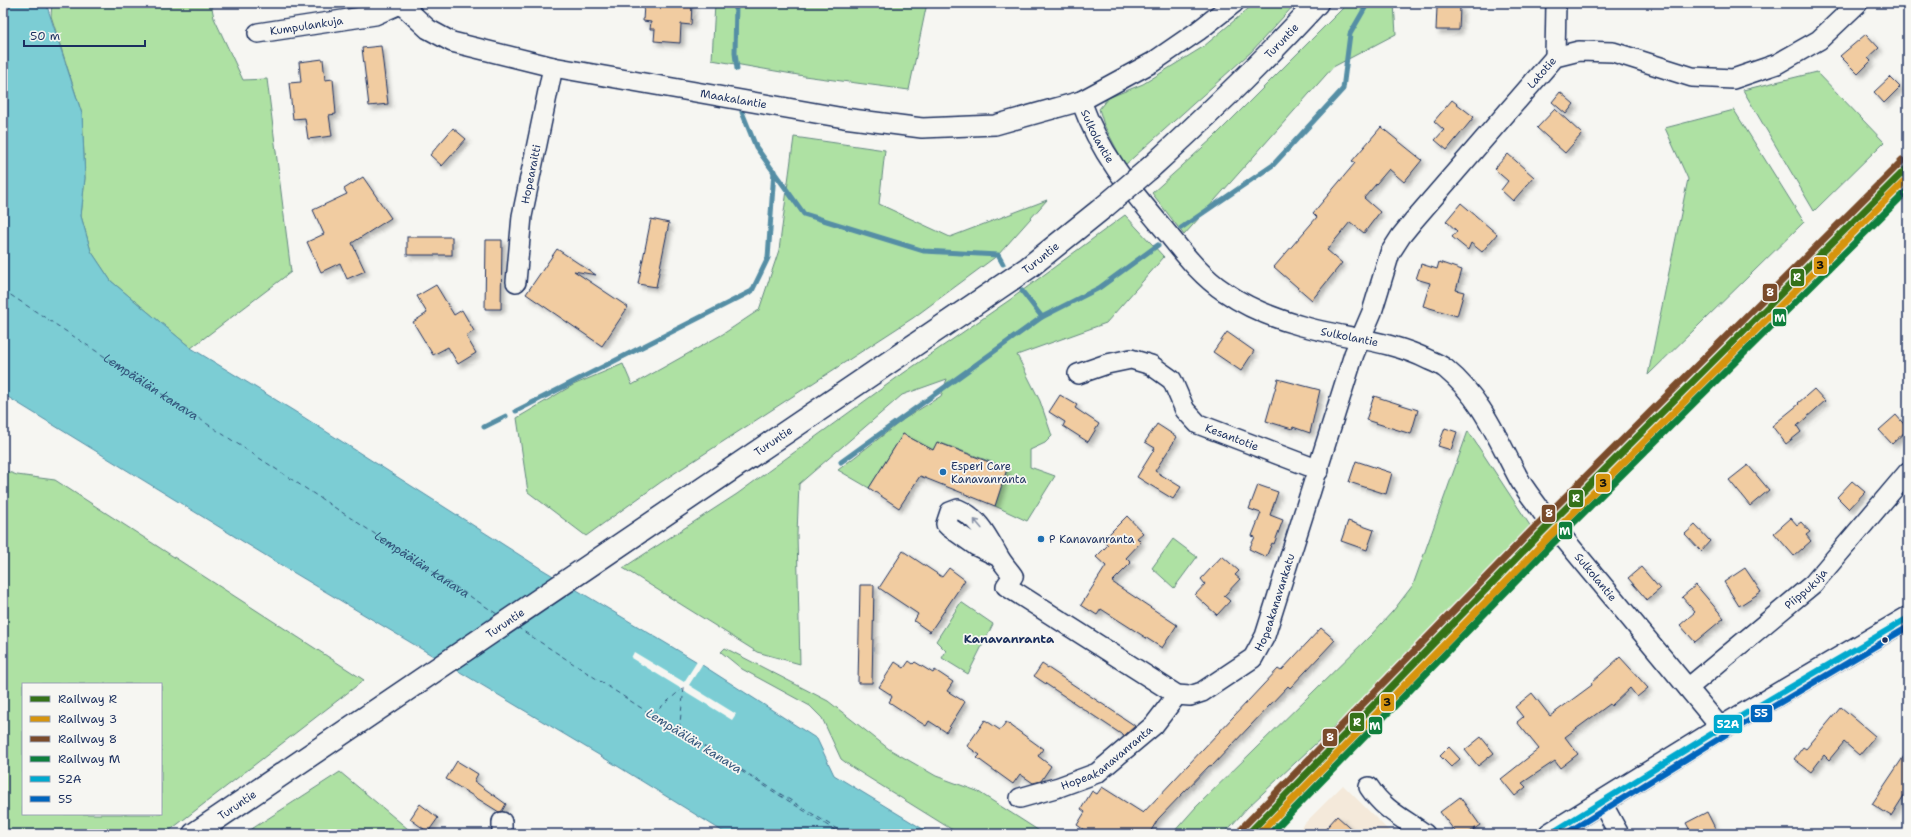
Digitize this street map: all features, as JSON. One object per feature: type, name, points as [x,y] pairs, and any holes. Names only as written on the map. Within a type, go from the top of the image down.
[{"type":"main road","name":"Turuntie","points":[[194,834],[623,541],[1028,268],[1104,207],[1205,118],[1283,40],[1317,3]]},
{"type":"main road","points":[[1550,834],[1721,728],[1908,618]]},
{"type":"street","name":"Sulkolantie","points":[[1234,3],[1198,31],[1153,62],[1081,101],[1091,127],[1108,159],[1140,201],[1203,275],[1224,292],[1246,305],[1302,326],[1361,339],[1418,354],[1445,368],[1473,395],[1491,423],[1518,478],[1542,512],[1721,728]]},
{"type":"street","points":[[1555,57],[1556,3]]},
{"type":"street","name":"Latotie","points":[[1361,339],[1372,312],[1390,253],[1401,236],[1555,57],[1579,51],[1613,52],[1692,77],[1733,79],[1777,64],[1819,40],[1858,3]]},
{"type":"street","name":"Maakalantie","points":[[400,4],[428,29],[452,42],[553,67],[844,118],[922,128],[996,125],[1081,101]]},
{"type":"street","name":"Kumpulankuja","points":[[258,33],[375,15],[400,4]]},
{"type":"street","name":"Hopearaitti","points":[[516,282],[522,216],[553,67]]},
{"type":"street","name":"Hopeakanavankatu","points":[[1177,695],[1190,696],[1202,692],[1253,658],[1266,636],[1354,354],[1361,339]]},
{"type":"street","name":"Kesantotie","points":[[1078,374],[1107,364],[1131,359],[1151,365],[1172,380],[1185,410],[1198,424],[1319,470]]},
{"type":"street","name":"Piippukuja","points":[[1688,688],[1813,584],[1908,472]]},
{"type":"street","points":[[999,557],[1013,576],[1006,586],[1177,695]]},
{"type":"street","name":"Hopeakanavanranta","points":[[1020,798],[1059,787],[1097,773],[1154,725],[1177,695]]},
{"type":"street","points":[[1369,787],[1377,799],[1393,814],[1424,834]]},
{"type":"street","points":[[1602,803],[1619,834]]},
{"type":"shaded area","points":[[1343,785],[1392,834],[1294,834]]},
{"type":"green space","points":[[52,3],[211,3],[214,18],[243,80],[267,79],[291,272],[191,348],[111,281],[91,251],[81,216],[85,178],[82,114],[51,16]]},
{"type":"green space","points":[[715,3],[927,3],[909,90],[804,76],[712,60]]},
{"type":"green space","points":[[1255,3],[1296,3],[1251,52],[1125,165],[1104,125],[1099,109],[1108,98],[1143,84],[1203,47]]},
{"type":"green space","points":[[1348,3],[1394,3],[1396,34],[1333,67],[1184,235],[1152,193],[1213,138]]},
{"type":"green space","points":[[1817,72],[1884,142],[1814,211],[1743,90]]},
{"type":"green space","points":[[1734,110],[1804,222],[1648,375],[1688,179],[1665,128]]},
{"type":"green space","points":[[794,137],[885,150],[879,204],[950,237],[1047,200],[998,255],[913,318],[661,482],[586,536],[528,492],[517,418],[573,385],[623,364],[632,385],[723,334],[759,310],[779,250]]},
{"type":"green space","points":[[1125,215],[1164,257],[1106,323],[1017,355],[1040,401],[1052,436],[1045,443],[1030,450],[1030,467],[1055,476],[1027,521],[995,506],[1007,468],[938,442],[933,450],[903,434],[869,488],[838,470],[904,419],[941,396],[947,379],[902,395],[799,484],[797,534],[800,664],[757,652],[623,568],[737,494],[895,379],[1011,299]]},
{"type":"green space","points":[[1468,431],[1531,527],[1376,687],[1247,808],[1224,834],[1172,834],[1196,807],[1371,635],[1393,611],[1413,585]]},
{"type":"green space","points":[[3,470],[17,475],[55,480],[364,680],[165,834],[3,834]]},
{"type":"green space","points":[[1173,539],[1197,557],[1174,588],[1152,568]]},
{"type":"green space","points":[[961,602],[993,624],[968,674],[942,658],[946,651],[936,641]]},
{"type":"green space","points":[[725,648],[828,701],[889,749],[936,776],[977,791],[1044,834],[959,834],[841,759],[822,718],[810,706],[742,669],[721,652]]},
{"type":"green space","points":[[340,772],[414,834],[244,834]]},
{"type":"water","name":"Lempäälän kanava","points":[[3,3],[46,3],[82,114],[85,178],[81,216],[91,251],[111,281],[191,348],[294,411],[540,568],[699,663],[817,739],[834,775],[931,834],[727,834],[619,767],[286,568],[3,394]]},
{"type":"pier","points":[[634,652],[684,682],[698,660],[703,663],[689,685],[736,714],[732,720],[631,658]]},
{"type":"building","points":[[692,3],[691,25],[681,24],[680,43],[654,41],[655,29],[650,29],[651,22],[643,21],[644,4]]},
{"type":"building","points":[[1437,7],[1460,7],[1459,30],[1436,30]]},
{"type":"building","points":[[1866,34],[1879,48],[1868,58],[1871,61],[1858,74],[1840,56]]},
{"type":"building","points":[[381,46],[388,104],[369,106],[362,48]]},
{"type":"building","points":[[323,59],[325,80],[333,79],[336,114],[329,115],[332,136],[308,139],[305,118],[293,119],[289,83],[301,82],[299,62]]},
{"type":"building","points":[[1890,77],[1900,87],[1884,103],[1874,92]]},
{"type":"building","points":[[1560,92],[1574,104],[1566,114],[1552,102]]},
{"type":"building","points":[[1452,100],[1474,117],[1447,150],[1435,140],[1444,130],[1434,121]]},
{"type":"building","points":[[1555,109],[1582,134],[1565,153],[1537,128]]},
{"type":"building","points":[[1381,127],[1422,160],[1404,182],[1389,169],[1364,198],[1380,212],[1364,233],[1350,222],[1327,250],[1342,263],[1312,300],[1274,267],[1317,217],[1313,213],[1355,163],[1352,161]]},
{"type":"building","points":[[453,128],[466,139],[442,166],[430,155]]},
{"type":"building","points":[[1508,154],[1534,177],[1513,201],[1501,190],[1508,181],[1494,169]]},
{"type":"building","points":[[363,177],[391,218],[352,243],[365,271],[347,279],[340,263],[321,272],[307,242],[324,234],[313,210],[347,194],[344,189]]},
{"type":"building","points":[[1461,203],[1497,234],[1482,252],[1471,243],[1468,250],[1452,237],[1457,231],[1446,221]]},
{"type":"building","points":[[651,219],[669,223],[656,287],[638,284]]},
{"type":"building","points":[[407,237],[452,237],[452,255],[407,255]]},
{"type":"building","points":[[486,240],[502,240],[501,309],[485,309]]},
{"type":"building","points":[[557,249],[596,275],[574,271],[628,307],[602,346],[526,294]]},
{"type":"building","points":[[1439,262],[1462,270],[1456,290],[1464,292],[1457,316],[1423,306],[1430,283],[1416,279],[1421,264],[1437,269]]},
{"type":"building","points":[[436,285],[454,315],[462,310],[474,331],[466,336],[476,353],[458,364],[448,347],[433,355],[413,322],[427,313],[417,296]]},
{"type":"building","points":[[1227,332],[1254,351],[1241,371],[1213,352]]},
{"type":"building","points":[[1278,379],[1320,390],[1310,433],[1293,427],[1292,429],[1266,421]]},
{"type":"building","points":[[1814,389],[1825,401],[1797,426],[1801,432],[1786,444],[1772,426],[1799,404],[1798,403]]},
{"type":"building","points":[[1060,395],[1077,405],[1075,408],[1099,424],[1088,442],[1063,426],[1065,422],[1049,412]]},
{"type":"building","points":[[1374,396],[1418,410],[1411,434],[1366,420]]},
{"type":"building","points":[[1896,415],[1908,429],[1892,444],[1879,430]]},
{"type":"building","points":[[1157,424],[1177,437],[1155,471],[1181,487],[1173,499],[1137,477],[1155,448],[1145,442]]},
{"type":"building","points":[[1445,428],[1457,432],[1451,450],[1438,446]]},
{"type":"building","name":"Esperi Care Kanavanranta","points":[[903,434],[933,450],[937,442],[1007,469],[995,506],[920,476],[899,508],[869,488]]},
{"type":"building","points":[[1356,461],[1392,473],[1386,494],[1349,482]]},
{"type":"building","points":[[1748,465],[1769,490],[1750,506],[1729,480]]},
{"type":"building","points":[[1852,481],[1865,492],[1849,509],[1837,497]]},
{"type":"building","points":[[1258,485],[1278,492],[1270,515],[1283,520],[1274,544],[1272,543],[1266,557],[1249,549],[1255,537],[1252,536],[1261,513],[1249,509]]},
{"type":"building","points":[[1127,516],[1143,533],[1137,538],[1141,542],[1126,558],[1131,563],[1112,582],[1177,625],[1162,648],[1101,609],[1097,615],[1081,605],[1106,566],[1096,557],[1108,545],[1103,540]]},
{"type":"building","points":[[1791,518],[1797,525],[1801,522],[1810,532],[1806,535],[1811,541],[1794,556],[1774,533]]},
{"type":"building","points":[[1348,521],[1374,530],[1367,550],[1341,541]]},
{"type":"building","points":[[1695,525],[1710,541],[1701,551],[1685,534]]},
{"type":"building","points":[[903,551],[942,577],[949,568],[965,580],[930,632],[914,621],[918,614],[879,588]]},
{"type":"building","points":[[1222,556],[1239,571],[1235,575],[1240,579],[1224,596],[1230,601],[1217,615],[1195,595],[1205,584],[1201,579]]},
{"type":"building","points":[[1641,567],[1660,589],[1647,600],[1628,578]]},
{"type":"building","points":[[1745,568],[1761,592],[1739,606],[1724,582]]},
{"type":"building","points":[[860,585],[874,585],[872,683],[858,683]]},
{"type":"building","points":[[1696,585],[1724,618],[1695,642],[1680,625],[1695,612],[1682,597]]},
{"type":"building","points":[[1321,628],[1335,640],[1290,688],[1288,686],[1213,765],[1209,766],[1158,819],[1149,834],[1090,834],[1077,825],[1085,812],[1081,809],[1092,791],[1097,794],[1102,787],[1143,813],[1278,669],[1281,671]]},
{"type":"building","points":[[1620,657],[1648,688],[1637,697],[1630,688],[1611,706],[1610,704],[1565,737],[1578,754],[1560,768],[1555,761],[1522,783],[1526,787],[1515,796],[1501,779],[1539,749],[1517,722],[1523,717],[1515,707],[1532,693],[1550,716],[1592,685],[1591,683]]},
{"type":"building","points":[[909,661],[913,664],[915,662],[933,673],[935,670],[953,682],[947,691],[965,702],[946,732],[929,721],[926,726],[889,702],[892,697],[890,694],[879,687],[895,662],[904,668]]},
{"type":"building","points":[[1042,664],[1135,726],[1124,736],[1034,676]]},
{"type":"building","points":[[1841,707],[1875,736],[1859,755],[1844,742],[1829,760],[1824,755],[1811,772],[1794,759],[1803,747],[1806,749]]},
{"type":"building","points":[[985,720],[1000,730],[1006,722],[1043,749],[1038,756],[1051,766],[1041,781],[1033,783],[1020,774],[1013,784],[977,758],[980,755],[967,746]]},
{"type":"building","points":[[1481,737],[1494,753],[1478,766],[1465,750]]},
{"type":"building","points":[[1449,747],[1460,759],[1451,767],[1440,756]]},
{"type":"building","points":[[1908,750],[1908,789],[1891,816],[1872,804]]},
{"type":"building","points":[[457,761],[478,774],[474,781],[506,804],[502,811],[499,812],[446,779]]},
{"type":"building","points":[[1460,797],[1480,825],[1467,834],[1457,834],[1440,812]]},
{"type":"building","points":[[420,804],[438,818],[428,832],[410,819]]},
{"type":"building","points":[[1707,812],[1718,834],[1692,834],[1686,823]]},
{"type":"building","points":[[1337,816],[1357,834],[1321,834]]},
{"type":"waterway","points":[[736,3],[735,53],[737,69]]},
{"type":"waterway","points":[[1181,228],[1273,165],[1343,89],[1350,34],[1365,8]]},
{"type":"waterway","points":[[742,112],[756,147],[804,214],[924,251],[998,255],[1003,264]]},
{"type":"waterway","points":[[516,411],[752,291],[768,258],[774,171]]},
{"type":"waterway","points":[[1042,317],[1099,288],[1158,245]]},
{"type":"waterway","points":[[841,462],[1042,317],[1022,291]]},
{"type":"waterway","points":[[484,427],[506,416]]},
{"type":"ferry route","points":[[3,290],[497,614]]},
{"type":"ferry route","points":[[517,627],[652,715],[684,687]]},
{"type":"ferry route","points":[[684,688],[679,731],[845,834]]},
{"type":"ferry route","points":[[652,715],[678,731]]},
{"type":"ferry route","points":[[733,766],[841,834]]},
{"type":"rail line","name":"8","points":[[1242,828],[1536,526],[1902,161]]},
{"type":"rail line","name":"R","points":[[1248,834],[1542,532],[1908,167]]},
{"type":"rail line","name":"3","points":[[1259,834],[1548,538],[1908,178]]},
{"type":"rail line","name":"M","points":[[1270,834],[1553,543],[1908,190]]},
{"type":"transit line","name":"52A","points":[[1550,834],[1721,728],[1908,618]]},
{"type":"transit line","name":"55","points":[[1565,834],[1725,735],[1908,627]]},
{"type":"place","name":"Esperi Care Kanavanranta","points":[[943,472]]},
{"type":"place","name":"P Kanavanranta","points":[[1041,539]]},
{"type":"district","name":"Kanavanranta","points":[[1009,639]]}]
